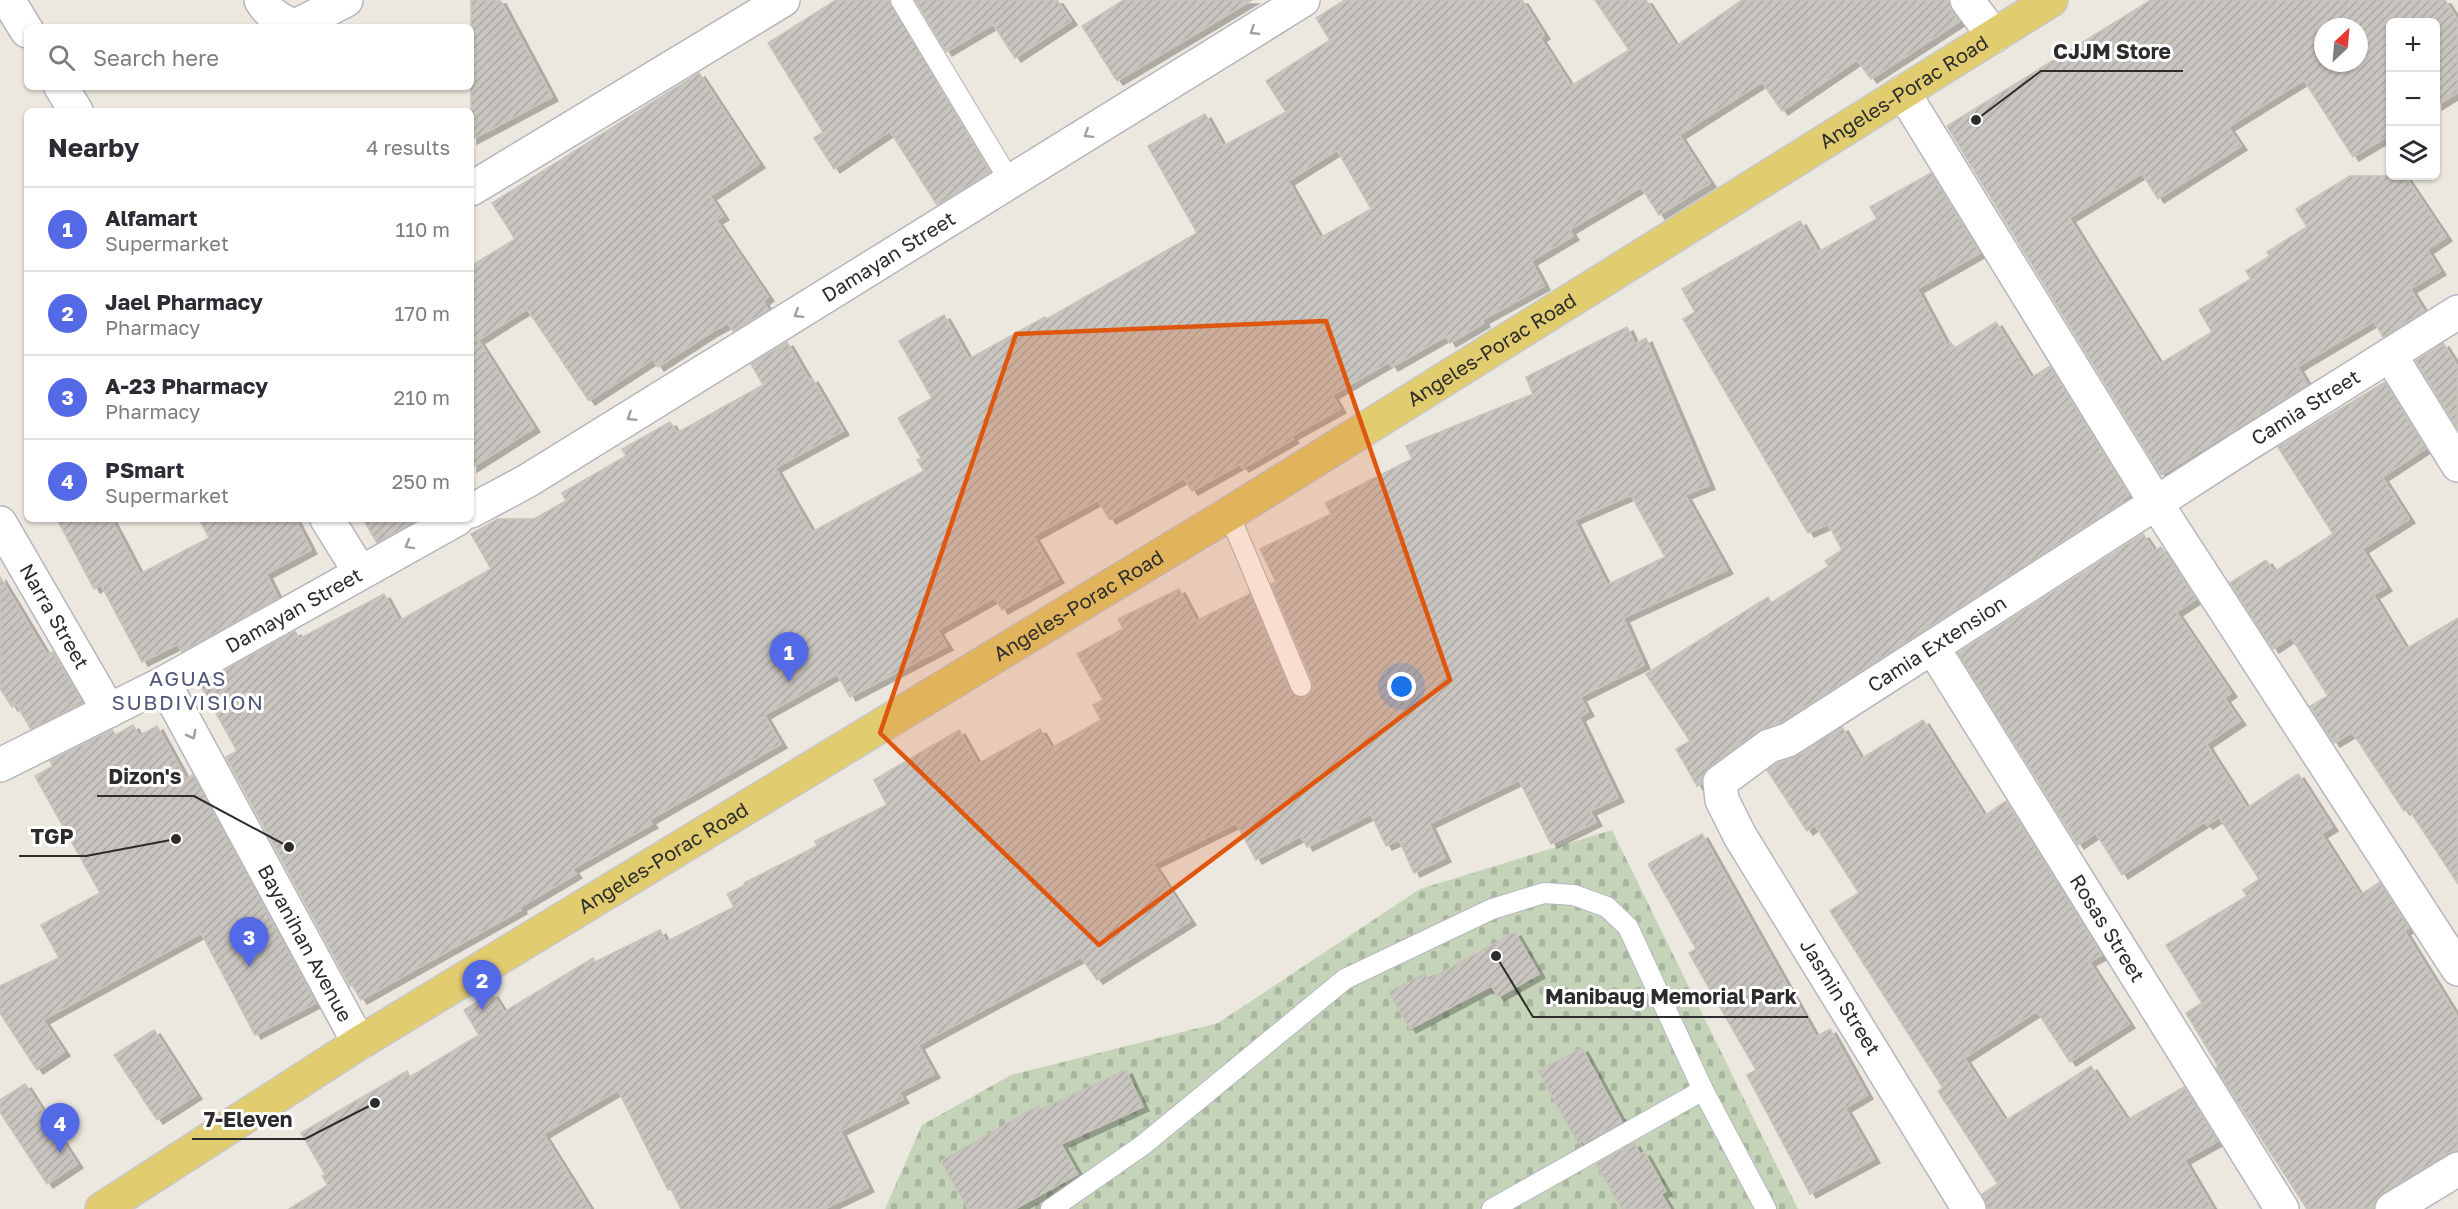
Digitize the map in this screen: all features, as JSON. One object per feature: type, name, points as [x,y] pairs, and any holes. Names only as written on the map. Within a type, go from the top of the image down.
[{"type":"main road","name":"Angeles-Porac Road","points":[[102,1209],[359,1043],[1229,514],[2051,0]]},
{"type":"street","points":[[8,0],[24,26]]},
{"type":"street","points":[[261,0],[266,8],[287,24]]},
{"type":"street","points":[[300,24],[345,0]]},
{"type":"street","points":[[474,187],[783,0]]},
{"type":"street","name":"Damayan Street","points":[[474,510],[527,481],[1303,0]]},
{"type":"street","points":[[1968,0],[1994,36]]},
{"type":"street","points":[[63,90],[74,108]]},
{"type":"street","points":[[1903,92],[2156,503],[2458,969]]},
{"type":"street","name":"Camia Street","points":[[2156,503],[2458,312]]},
{"type":"street","points":[[2390,355],[2458,465]]},
{"type":"street","name":"Camia Extension","points":[[1720,782],[1769,746],[1788,740],[2156,503]]},
{"type":"street","points":[[329,522],[360,572]]},
{"type":"street","name":"Damayan Street","points":[[0,765],[164,683],[452,522]]},
{"type":"street","name":"Narra Street","points":[[0,523],[109,711]]},
{"type":"street","name":"Rosas Street","points":[[1933,648],[2282,1209]]},
{"type":"street","name":"Bayanihan Avenue","points":[[164,683],[359,1043]]},
{"type":"street","name":"Jasmin Street","points":[[1720,782],[1722,800],[1740,836],[1969,1209]]},
{"type":"street","points":[[2392,1209],[2458,1169]]},
{"type":"lane","points":[[901,0],[1011,183]]},
{"type":"lane","points":[[1229,514],[1301,686]]},
{"type":"lane","points":[[1051,1209],[1143,1146],[1346,979],[1492,909],[1544,893],[1574,895],[1607,907],[1628,927],[1703,1090],[1766,1209]]},
{"type":"lane","points":[[1492,1209],[1703,1090]]},
{"type":"highlighted area","points":[[1326,321],[1450,680],[1099,945],[880,733],[1016,334]]},
{"type":"green space","points":[[1612,830],[1798,1209],[885,1209],[922,1125],[1011,1075],[1218,1023],[1420,889]]},
{"type":"building","points":[[471,0],[500,0],[552,97],[474,138],[474,108],[471,108],[471,90],[474,90],[474,24],[471,24]]},
{"type":"building","points":[[836,0],[889,0],[990,172],[937,205],[890,131],[834,169],[814,138],[823,132],[768,43]]},
{"type":"building","points":[[915,0],[1057,0],[1071,21],[1015,58],[993,24],[946,52]]},
{"type":"building","points":[[1124,0],[1252,0],[1117,81],[1082,26]]},
{"type":"building","points":[[1345,0],[1522,0],[1544,35],[1540,38],[1571,86],[1629,50],[1595,0],[1646,0],[1676,46],[1742,0],[1949,0],[1952,11],[1960,21],[1871,79],[1857,60],[1782,111],[1762,82],[1679,135],[1710,183],[1659,215],[1641,187],[1569,230],[1573,236],[1531,261],[1544,286],[1482,320],[1484,323],[1450,343],[1446,336],[1392,367],[1389,362],[1332,395],[1340,409],[1291,436],[1293,439],[1243,468],[1240,464],[1192,491],[1184,478],[1110,520],[1098,500],[1033,536],[1058,579],[1002,610],[995,597],[937,630],[947,646],[850,697],[837,674],[764,715],[781,744],[649,820],[652,824],[572,869],[576,874],[520,907],[521,910],[361,1000],[352,985],[350,986],[226,757],[237,751],[200,684],[295,631],[299,639],[384,594],[399,621],[491,569],[471,534],[498,519],[534,519],[566,501],[562,493],[626,456],[622,449],[670,422],[677,433],[763,385],[751,364],[787,342],[809,380],[812,378],[843,431],[775,468],[812,532],[924,471],[917,460],[921,458],[898,418],[932,398],[899,341],[944,315],[969,359],[1045,317],[1047,319],[1197,233],[1148,146],[1205,114],[1223,146],[1286,112],[1266,81],[1330,40],[1316,18]],"holes":[[[1337,150],[1371,209],[1320,238],[1288,181]]]},
{"type":"building","points":[[2151,0],[2445,0],[2458,21],[2458,92],[2440,103],[2440,18],[2386,18],[2386,137],[2353,157],[2304,80],[2228,127],[2241,146],[2158,199],[2142,173],[2069,218],[2160,364],[2212,332],[2199,310],[2251,279],[2246,271],[2270,256],[2267,252],[2307,227],[2296,209],[2350,176],[2386,176],[2386,180],[2408,180],[2446,237],[2427,250],[2440,271],[2410,289],[2424,311],[2383,337],[2374,321],[2297,367],[2307,384],[2161,475],[1947,126]]},
{"type":"building","points":[[699,73],[759,164],[710,196],[723,216],[716,220],[768,297],[763,301],[768,310],[733,331],[728,323],[658,367],[653,359],[589,401],[527,309],[478,340],[534,428],[474,466],[474,264],[515,239],[492,203]]},
{"type":"building","points":[[1931,173],[1980,253],[1917,289],[1947,345],[1951,343],[1955,348],[1996,322],[2031,378],[2050,366],[2129,495],[2121,500],[2123,502],[1780,723],[1758,731],[1709,767],[1703,774],[1701,784],[1697,786],[1676,749],[1690,741],[1646,674],[1768,597],[1771,603],[1829,566],[1825,561],[1842,550],[1828,524],[1808,533],[1683,319],[1695,312],[1682,289],[1800,221],[1818,252],[1877,219],[1870,207]]},
{"type":"building","points":[[1627,327],[1635,344],[1646,338],[1709,485],[1685,495],[1727,570],[1623,618],[1644,665],[1580,697],[1588,712],[1579,717],[1618,798],[1590,811],[1596,822],[1551,844],[1519,780],[1429,824],[1445,858],[1414,873],[1399,840],[1386,846],[1371,814],[1307,847],[1301,836],[1256,860],[1236,823],[1153,864],[1190,921],[1097,980],[1081,957],[918,1045],[934,1074],[899,1092],[903,1099],[840,1131],[868,1188],[824,1209],[681,1209],[671,1189],[668,1190],[618,1090],[543,1134],[590,1209],[289,1209],[328,1185],[322,1176],[325,1174],[301,1133],[407,1071],[410,1077],[479,1035],[464,1010],[492,993],[504,1012],[593,958],[595,962],[660,930],[666,942],[734,907],[727,894],[817,846],[815,841],[887,805],[874,780],[959,730],[978,764],[1040,729],[1051,748],[1101,720],[1093,705],[1103,700],[1077,654],[1123,629],[1118,619],[1179,589],[1196,621],[1250,594],[1290,691],[1299,698],[1306,697],[1313,688],[1312,681],[1271,584],[1276,582],[1260,549],[1331,514],[1325,503],[1412,459],[1406,446],[1533,394],[1526,377]],"holes":[[[1631,495],[1665,557],[1607,585],[1574,520]]]},
{"type":"building","points":[[2443,343],[2458,367],[2457,428],[2416,361]]},
{"type":"building","points":[[2385,382],[2426,448],[2382,477],[2409,519],[2362,549],[2386,587],[2373,595],[2406,649],[2458,618],[2458,884],[2408,808],[2404,811],[2352,732],[2334,743],[2310,706],[2328,696],[2291,637],[2273,649],[2230,583],[2266,560],[2274,572],[2333,534],[2278,447]]},
{"type":"building","points":[[59,522],[113,522],[140,574],[209,538],[201,522],[297,522],[311,550],[266,574],[278,598],[182,652],[178,644],[142,662],[101,585],[94,589]]},
{"type":"building","points":[[365,522],[414,522],[377,543]]},
{"type":"building","points":[[2143,534],[2154,551],[2161,547],[2196,599],[2176,612],[2231,693],[2224,698],[2240,721],[2206,744],[2247,808],[2298,774],[2332,827],[2321,834],[2360,895],[2380,882],[2409,928],[2404,931],[2458,1018],[2458,1150],[2448,1153],[2382,1193],[2373,1209],[2307,1209],[2216,1068],[2218,1066],[2186,1013],[2202,1003],[2166,945],[2247,896],[2243,890],[2259,879],[2219,817],[2207,825],[2204,822],[2122,875],[2096,833],[2078,845],[1958,653]]},
{"type":"building","points":[[0,577],[47,655],[53,652],[83,703],[31,729],[16,704],[12,707],[0,688]]},
{"type":"building","points":[[1923,720],[1984,816],[2006,801],[2102,955],[2089,962],[2129,1024],[2070,1062],[2037,1011],[1964,1058],[2005,1121],[2091,1066],[2127,1120],[2184,1087],[2218,1141],[2184,1160],[2213,1209],[1988,1209],[1982,1194],[1998,1184],[1938,1091],[1943,1088],[1830,911],[1859,893],[1815,825],[1807,831],[1767,770],[1778,763],[1798,756],[1842,727],[1861,759]]},
{"type":"building","points":[[133,725],[139,736],[157,726],[186,779],[193,775],[316,1003],[255,1035],[201,933],[43,1020],[64,1052],[37,1070],[0,1013],[0,986],[59,958],[41,925],[100,893],[35,776],[53,766],[50,761],[112,730],[116,735]]},
{"type":"building","points":[[1702,834],[1816,1037],[1830,1029],[1867,1095],[1845,1108],[1874,1159],[1810,1194],[1747,1075],[1756,1070],[1689,953],[1696,949],[1648,864]]},
{"type":"building","points":[[1515,932],[1539,974],[1498,997],[1491,986],[1410,1029],[1389,992],[1425,973],[1428,980]]},
{"type":"building","points":[[154,1030],[196,1095],[157,1120],[114,1055]]},
{"type":"building","points":[[1582,1048],[1622,1122],[1584,1143],[1582,1141],[1578,1143],[1538,1071]]},
{"type":"building","points":[[1126,1070],[1143,1107],[1061,1144],[1078,1174],[1015,1209],[968,1209],[941,1161],[1038,1106],[1041,1109]]},
{"type":"building","points":[[25,1084],[77,1164],[47,1184],[0,1112],[0,1100]]},
{"type":"building","points":[[1634,1143],[1640,1154],[1644,1152],[1666,1191],[1661,1194],[1670,1209],[1622,1209],[1596,1164]]},
{"type":"place","name":"CJJM Store","points":[[1976,120]]},
{"type":"place","name":"Alfamart","points":[[789,682]]},
{"type":"place","name":"TGP","points":[[176,839]]},
{"type":"place","name":"Dizon's","points":[[289,847]]},
{"type":"place","name":"Manibaug Memorial Park","points":[[1496,956]]},
{"type":"place","name":"A-23 Pharmacy","points":[[249,967]]},
{"type":"place","name":"Jael Pharmacy","points":[[482,1010]]},
{"type":"place","name":"7-Eleven","points":[[375,1103]]},
{"type":"place","name":"PSmart","points":[[60,1153]]},
{"type":"district","name":"AGUAS SUBDIVISION","points":[[188,691]]}]
